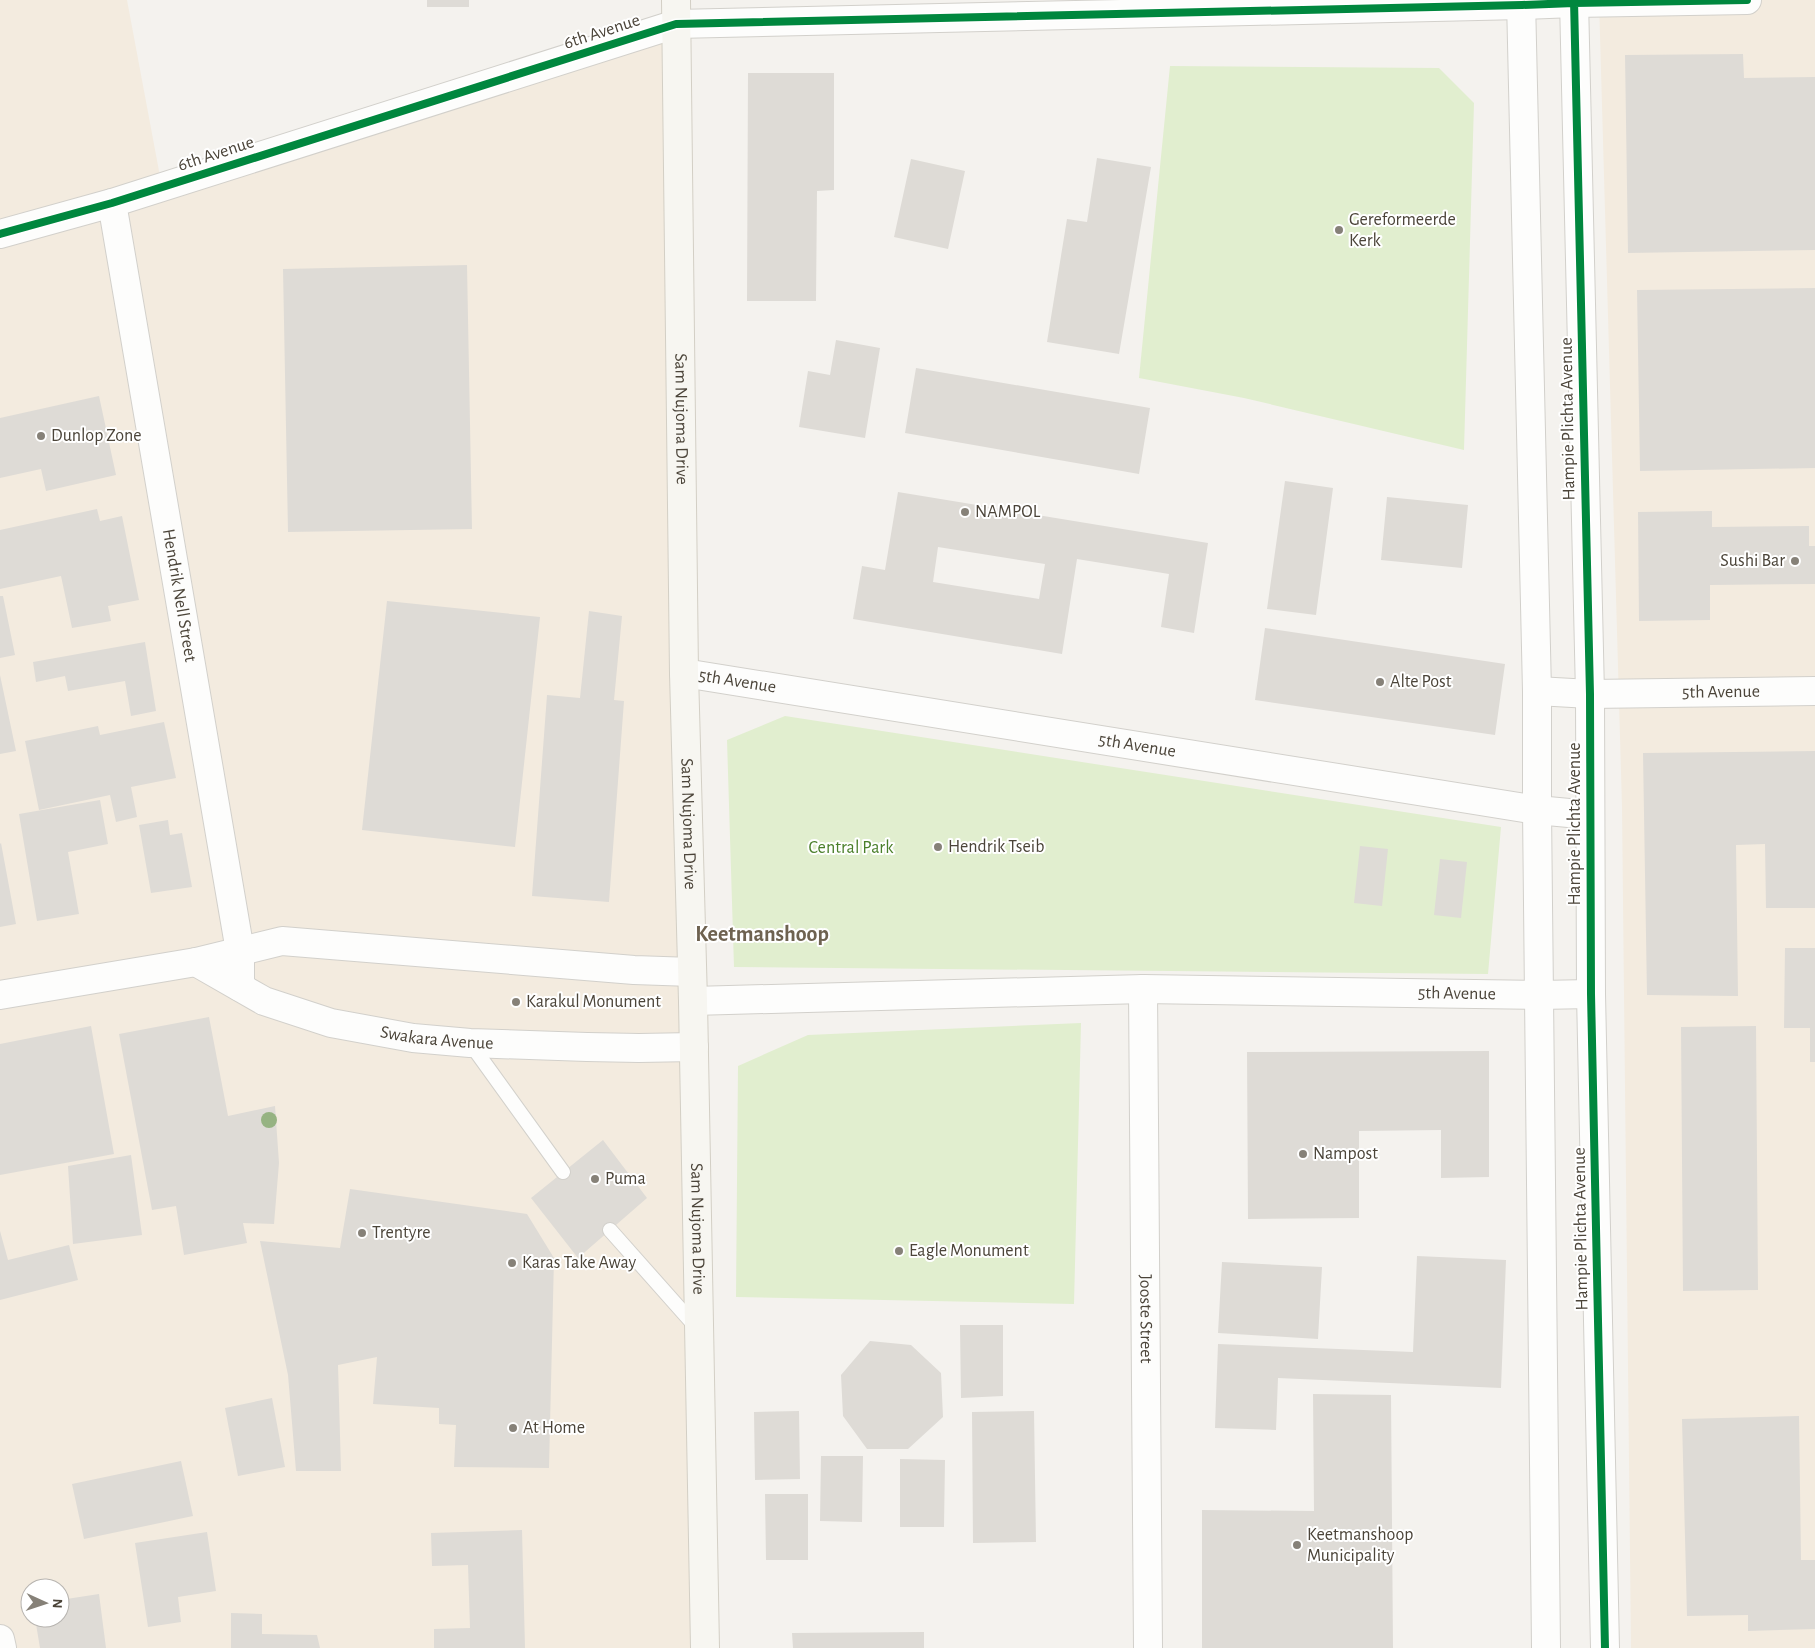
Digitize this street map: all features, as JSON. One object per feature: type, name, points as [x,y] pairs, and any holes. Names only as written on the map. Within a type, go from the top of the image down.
[{"type":"main road","name":"Sam Nujoma Drive","points":[[676,12],[684,673],[694,1047],[705,1648]]},
{"type":"street","name":"6th Avenue","points":[[0,234],[112,203],[676,12],[1747,0]]},
{"type":"street","name":"Hampie Plichta Avenue","points":[[1574,1],[1590,694],[1591,994],[1605,1648]]},
{"type":"street","name":"Hampie Plichta Avenue","points":[[1522,3],[1538,691],[1537,810],[1546,1648]]},
{"type":"street","name":"Hendrik Nell Street","points":[[112,203],[240,951],[240,987]]},
{"type":"street","name":"5th Avenue","points":[[684,673],[1537,810],[1590,815]]},
{"type":"street","name":"5th Avenue","points":[[1538,691],[1590,694],[1815,691]]},
{"type":"street","points":[[0,995],[196,962],[282,941],[634,970],[692,972]]},
{"type":"street","name":"Swakara Avenue","points":[[196,962],[264,1001],[331,1024],[413,1038],[470,1043],[630,1048],[694,1047]]},
{"type":"street","name":"5th Avenue","points":[[693,1001],[1143,989],[1539,995],[1591,994]]},
{"type":"street","name":"Jooste Street","points":[[1143,989],[1148,1648]]},
{"type":"street","points":[[0,1639],[2,1648]]},
{"type":"lane","points":[[470,1043],[563,1172]]},
{"type":"lane","points":[[610,1230],[699,1330]]},
{"type":"shaded area","points":[[0,0],[127,0],[162,187],[676,24],[705,1648],[2,1648],[0,1639]]},
{"type":"shaded area","points":[[1599,0],[1815,0],[1815,1648],[1631,1648],[1622,807]]},
{"type":"green space","points":[[1170,66],[1439,68],[1474,103],[1464,450],[1244,398],[1139,378]]},
{"type":"green space","name":"Central Park","points":[[785,716],[1501,827],[1488,974],[734,967],[727,740]]},
{"type":"green space","points":[[1081,1023],[1074,1304],[736,1297],[738,1066],[808,1035]]},
{"type":"building","points":[[427,0],[469,0],[469,7],[427,7]]},
{"type":"building","points":[[1743,54],[1744,78],[1815,77],[1815,250],[1628,253],[1625,55]]},
{"type":"building","points":[[748,73],[834,73],[834,190],[817,191],[816,301],[747,301]]},
{"type":"building","points":[[1097,158],[1151,167],[1119,354],[1047,342],[1067,219],[1087,222]]},
{"type":"building","points":[[911,159],[965,171],[948,249],[894,237]]},
{"type":"building","points":[[467,265],[472,529],[288,532],[283,269]]},
{"type":"building","points":[[1815,288],[1815,468],[1640,471],[1637,290]]},
{"type":"building","points":[[836,340],[880,348],[865,438],[799,427],[808,371],[830,375]]},
{"type":"building","points":[[916,368],[1150,408],[1139,474],[905,433]]},
{"type":"building","points":[[99,396],[116,475],[46,491],[41,469],[0,478],[0,418]]},
{"type":"building","points":[[1285,481],[1333,488],[1316,615],[1267,609]]},
{"type":"building","points":[[898,492],[1208,543],[1194,633],[1161,627],[1169,574],[1077,559],[1062,654],[853,619],[862,566],[885,570]],"holes":[[[938,547],[1045,564],[1039,599],[933,582]]]},
{"type":"building","points":[[1387,497],[1468,505],[1462,568],[1381,560]]},
{"type":"building","points":[[97,509],[100,521],[122,516],[139,600],[108,606],[111,621],[72,628],[61,576],[0,589],[0,530]]},
{"type":"building","points":[[1712,511],[1712,527],[1809,526],[1809,546],[1815,546],[1815,584],[1710,585],[1710,620],[1639,621],[1638,512]]},
{"type":"building","points":[[0,596],[3,596],[15,655],[0,658]]},
{"type":"building","points":[[387,601],[540,617],[515,847],[362,830]]},
{"type":"building","points":[[589,611],[622,616],[614,700],[624,701],[609,902],[532,896],[547,695],[580,698]]},
{"type":"building","name":"Alte Post","points":[[1265,628],[1505,664],[1495,735],[1255,700]]},
{"type":"building","points":[[145,642],[156,711],[131,716],[125,681],[68,691],[65,676],[36,682],[33,662]]},
{"type":"building","points":[[0,675],[16,751],[0,754]]},
{"type":"building","points":[[164,722],[176,778],[131,787],[137,817],[116,822],[110,795],[39,810],[25,741],[98,726],[100,735]]},
{"type":"building","points":[[1815,751],[1815,908],[1766,908],[1765,844],[1736,845],[1738,996],[1647,995],[1643,753]]},
{"type":"building","points":[[100,800],[108,844],[68,852],[79,914],[37,921],[19,814]]},
{"type":"building","points":[[168,820],[170,835],[182,833],[192,887],[151,893],[139,825]]},
{"type":"building","points":[[0,844],[16,924],[0,927]]},
{"type":"building","points":[[1360,846],[1388,849],[1382,906],[1354,903]]},
{"type":"building","points":[[1440,859],[1467,862],[1461,918],[1434,915]]},
{"type":"building","points":[[1785,948],[1815,948],[1815,1062],[1810,1062],[1810,1028],[1784,1028]]},
{"type":"building","points":[[209,1017],[228,1116],[275,1106],[279,1163],[274,1224],[243,1223],[247,1243],[184,1255],[176,1206],[152,1210],[119,1034]]},
{"type":"building","points":[[91,1026],[114,1154],[0,1175],[0,1044]]},
{"type":"building","points":[[1756,1026],[1758,1290],[1683,1291],[1681,1027]]},
{"type":"building","name":"Nampost","points":[[1489,1051],[1489,1177],[1441,1178],[1441,1130],[1359,1131],[1359,1218],[1248,1219],[1247,1052]]},
{"type":"building","points":[[603,1140],[647,1198],[578,1258],[531,1198]]},
{"type":"building","points":[[131,1155],[142,1235],[73,1244],[68,1166]]},
{"type":"building","points":[[350,1189],[527,1214],[554,1258],[549,1468],[454,1467],[456,1425],[439,1424],[439,1408],[373,1404],[377,1357],[338,1365],[341,1471],[296,1471],[288,1375],[260,1241],[340,1248]]},
{"type":"building","points":[[0,1231],[8,1260],[69,1245],[78,1280],[0,1300]]},
{"type":"building","points":[[1417,1256],[1506,1260],[1501,1388],[1278,1378],[1276,1430],[1215,1428],[1218,1344],[1413,1352]]},
{"type":"building","points":[[1222,1262],[1322,1267],[1318,1339],[1218,1333]]},
{"type":"building","points":[[960,1325],[1003,1325],[1003,1396],[961,1398]]},
{"type":"building","points":[[870,1341],[911,1345],[941,1373],[943,1417],[908,1449],[867,1449],[843,1416],[841,1375]]},
{"type":"building","name":"Keetmanshoop Municipality","points":[[1313,1394],[1391,1395],[1393,1648],[1202,1648],[1202,1510],[1314,1511]]},
{"type":"building","points":[[272,1398],[285,1467],[238,1476],[225,1408]]},
{"type":"building","points":[[799,1411],[800,1479],[755,1480],[754,1412]]},
{"type":"building","points":[[1034,1411],[1036,1542],[973,1543],[972,1412]]},
{"type":"building","points":[[1799,1416],[1801,1560],[1815,1560],[1815,1629],[1748,1631],[1748,1615],[1687,1616],[1682,1419]]},
{"type":"building","points":[[821,1456],[863,1456],[862,1522],[820,1521]]},
{"type":"building","points":[[900,1459],[945,1460],[944,1527],[900,1527]]},
{"type":"building","points":[[181,1461],[193,1516],[84,1539],[72,1484]]},
{"type":"building","points":[[765,1494],[808,1494],[808,1560],[766,1560]]},
{"type":"building","points":[[522,1530],[525,1648],[434,1648],[434,1629],[470,1628],[468,1565],[432,1566],[431,1533]]},
{"type":"building","points":[[207,1532],[216,1591],[178,1597],[181,1622],[148,1627],[135,1543]]},
{"type":"building","points":[[99,1594],[106,1648],[40,1648],[37,1628],[70,1628],[70,1598]]},
{"type":"building","points":[[231,1613],[262,1614],[262,1634],[317,1635],[320,1648],[231,1648]]},
{"type":"building","points":[[924,1632],[924,1648],[793,1648],[792,1633]]},
{"type":"cycle path","points":[[1574,0],[1590,694],[1591,994],[1605,1648]]},
{"type":"cycle path","points":[[0,234],[112,203],[676,24],[1747,0]]},
{"type":"place","name":"Gereformeerde Kerk","points":[[1339,230]]},
{"type":"place","name":"Dunlop Zone","points":[[41,436]]},
{"type":"place","name":"NAMPOL","points":[[965,512]]},
{"type":"place","name":"Sushi Bar","points":[[1795,561]]},
{"type":"place","name":"Alte Post","points":[[1380,682]]},
{"type":"place","name":"Hendrik Tseib","points":[[938,847]]},
{"type":"place","name":"Karakul Monument","points":[[516,1002]]},
{"type":"place","name":"Nampost","points":[[1303,1154]]},
{"type":"place","name":"Puma","points":[[595,1179]]},
{"type":"place","name":"Trentyre","points":[[362,1233]]},
{"type":"place","name":"Eagle Monument","points":[[899,1251]]},
{"type":"place","name":"Karas Take Away","points":[[512,1263]]},
{"type":"place","name":"At Home","points":[[513,1428]]},
{"type":"place","name":"Keetmanshoop Municipality","points":[[1297,1545]]},
{"type":"district","name":"Keetmanshoop","points":[[762,934]]}]
